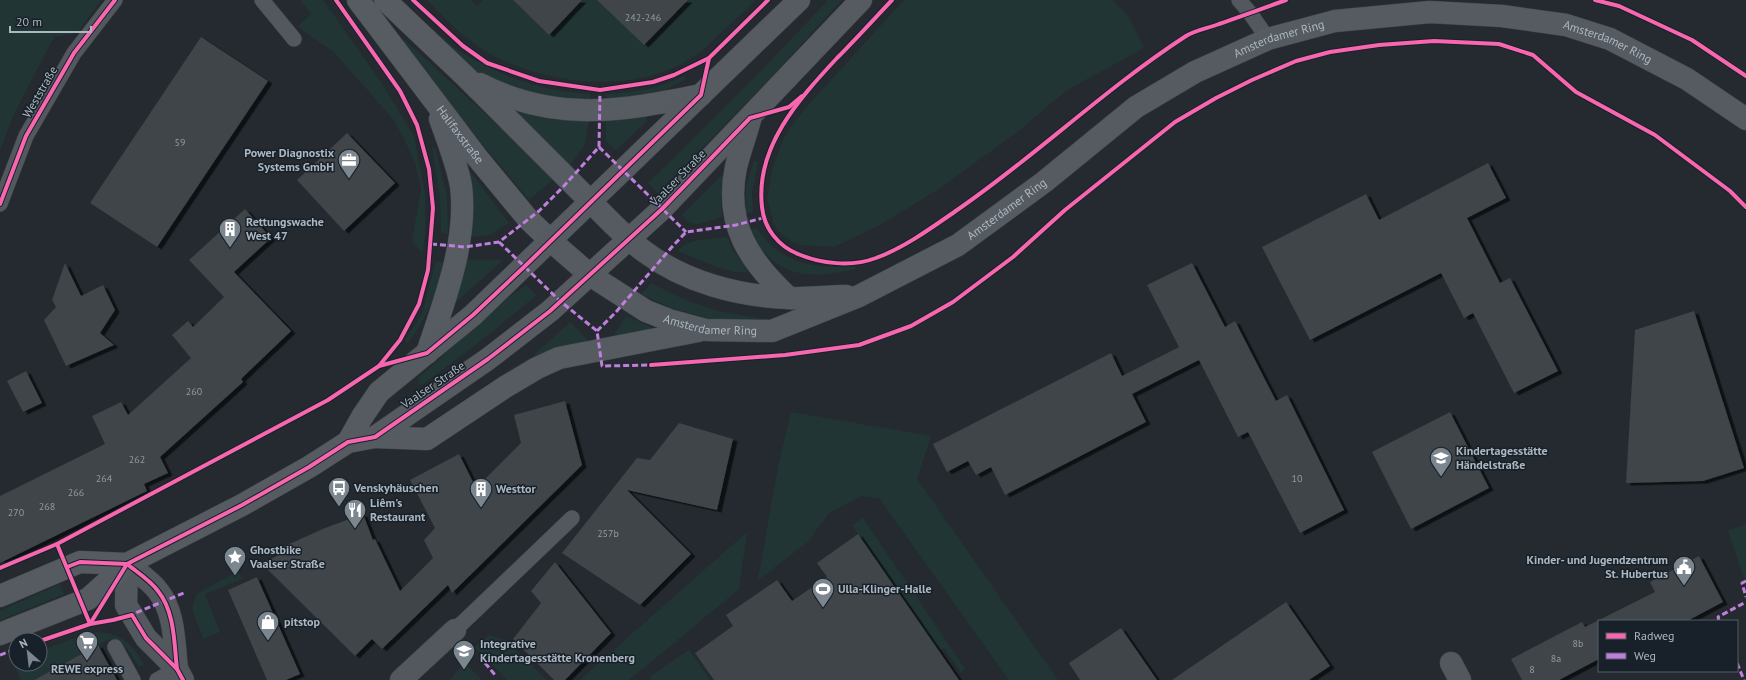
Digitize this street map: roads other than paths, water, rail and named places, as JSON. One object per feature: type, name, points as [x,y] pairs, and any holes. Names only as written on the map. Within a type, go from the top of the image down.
[{"type":"main road","name":"Halifaxstraße","points":[[358,0],[435,102],[516,205],[551,241],[573,260]]},
{"type":"main road","points":[[385,0],[465,76],[591,202]]},
{"type":"main road","name":"Vaalser Straße","points":[[348,442],[362,416],[379,392],[473,315],[799,0]]},
{"type":"main road","name":"Vaalser Straße","points":[[0,634],[88,599],[128,564],[242,505],[309,467],[348,442],[375,437],[488,360],[590,275],[662,209],[861,0]]},
{"type":"main road","name":"Amsterdamer Ring","points":[[573,260],[590,275],[646,311],[669,320],[706,330],[772,331],[859,296],[958,245],[1044,182],[1136,107],[1195,72],[1268,39],[1335,21],[1430,12],[1502,16],[1566,25],[1610,39],[1687,79],[1746,119]]},
{"type":"main road","points":[[465,76],[514,99],[542,106],[576,110],[600,111],[637,107],[701,95]]},
{"type":"main road","points":[[427,354],[450,280],[461,233],[462,220],[460,186],[456,168],[435,102]]},
{"type":"main road","points":[[750,118],[733,187],[736,225],[752,258],[768,278],[789,298]]},
{"type":"main road","name":"Amsterdamer Ring","points":[[591,202],[630,239],[659,262],[695,279],[740,293],[789,298],[859,296]]},
{"type":"main road","points":[[375,437],[427,439],[505,387],[537,368],[559,358],[706,330]]},
{"type":"main road","name":"Vaalser Straße","points":[[0,596],[80,562],[128,564]]},
{"type":"street","points":[[128,564],[158,590],[169,613],[172,622],[180,674]]},
{"type":"street","points":[[128,564],[126,605],[146,638],[180,674]]},
{"type":"street","points":[[401,680],[455,630]]},
{"type":"lane","name":"Weststraße","points":[[0,204],[26,136],[74,53],[115,0]]},
{"type":"lane","points":[[262,0],[294,39]]},
{"type":"lane","points":[[1239,0],[1268,39]]},
{"type":"lane","points":[[362,416],[375,437]]},
{"type":"lane","points":[[455,630],[572,518]]},
{"type":"lane","points":[[115,647],[134,680]]},
{"type":"lane","points":[[157,680],[180,674]]},
{"type":"place","name":"Power Diagnostix Systems GmbH","points":[[349,180]]},
{"type":"place","name":"Rettungswache West 47","points":[[230,248]]},
{"type":"place","name":"Kindertagesstätte Händelstraße","points":[[1441,478]]},
{"type":"place","name":"Venskyhäuschen","points":[[339,508]]},
{"type":"place","name":"Westtor","points":[[481,508]]},
{"type":"place","name":"Liêm's Restaurant","points":[[355,530]]},
{"type":"place","name":"Ghostbike Vaalser Straße","points":[[235,576]]},
{"type":"place","name":"Kinder- und Jugendzentrum St. Hubertus","points":[[1684,586]]},
{"type":"place","name":"Ulla-Klinger-Halle","points":[[823,608]]},
{"type":"place","name":"pitstop","points":[[268,642]]},
{"type":"place","name":"REWE express","points":[[87,662]]},
{"type":"place","name":"Integrative Kindertagesstätte Kronenberg","points":[[464,670]]}]
